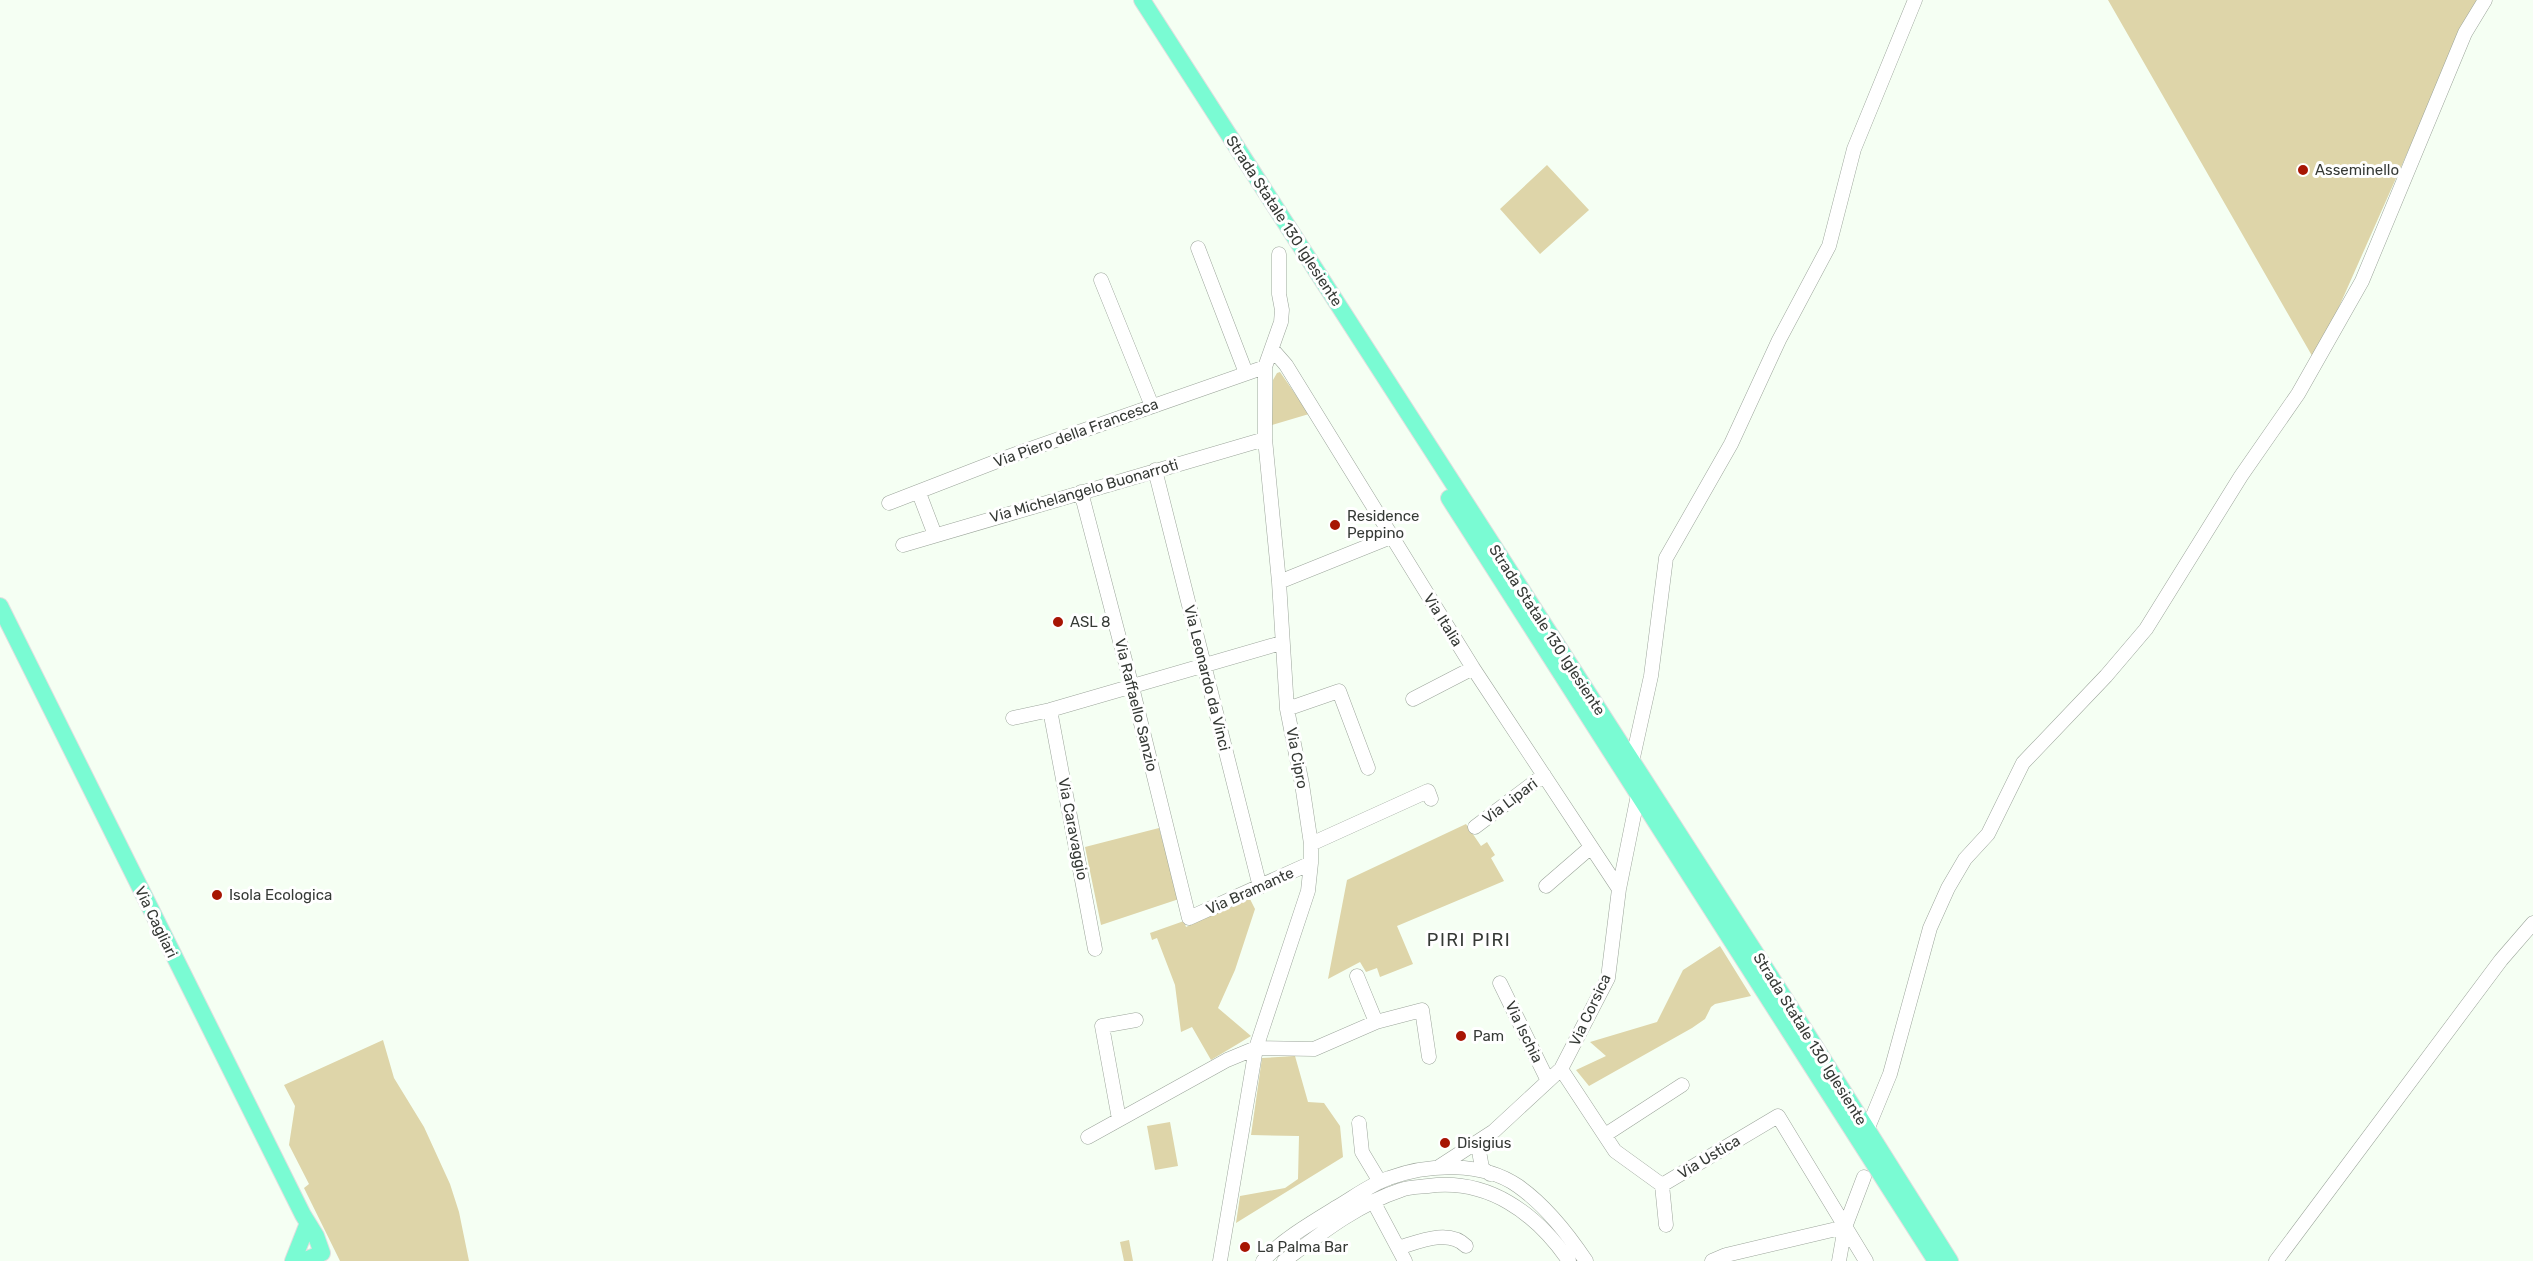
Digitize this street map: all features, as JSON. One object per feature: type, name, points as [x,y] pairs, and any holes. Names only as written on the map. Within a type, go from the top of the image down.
[{"type":"main road","name":"Strada Statale 130 Iglesiente","points":[[1131,0],[1936,1261]]},
{"type":"main road","name":"Strada Statale 130 Iglesiente","points":[[1142,0],[1950,1261]]},
{"type":"main road","name":"Via Cagliari","points":[[0,606],[324,1257]]},
{"type":"main road","points":[[293,1261],[312,1229]]},
{"type":"main road","points":[[303,1261],[324,1257]]},
{"type":"street","points":[[1632,762],[1651,676],[1666,558],[1731,444],[1779,340],[1829,246],[1854,149],[1915,0]]},
{"type":"street","points":[[1867,1130],[1890,1074],[1930,928],[1948,888],[1965,859],[1988,834],[2023,763],[2106,676],[2146,629],[2241,476],[2298,394],[2362,281],[2465,33],[2485,0]]},
{"type":"street","points":[[1198,248],[1246,373]]},
{"type":"street","name":"Via Cipro","points":[[1222,1260],[1256,1048],[1308,891],[1311,863],[1311,844],[1302,784],[1287,709],[1281,643],[1279,582],[1265,439],[1265,367],[1281,322],[1282,310],[1279,294],[1279,255]]},
{"type":"street","points":[[1101,280],[1152,406]]},
{"type":"street","name":"Via Italia","points":[[1272,349],[1286,365],[1390,537],[1473,668],[1619,889]]},
{"type":"street","name":"Via Piero della Francesca","points":[[889,503],[1013,455],[1265,367]]},
{"type":"street","name":"Via Michelangelo Buonarroti","points":[[903,545],[1265,439]]},
{"type":"street","name":"Via Leonardo da Vinci","points":[[1155,470],[1260,887]]},
{"type":"street","name":"Via Raffaello Sanzio","points":[[1081,492],[1189,918]]},
{"type":"street","points":[[919,493],[935,535]]},
{"type":"street","points":[[1279,582],[1390,537]]},
{"type":"street","points":[[1013,718],[1050,710],[1281,643]]},
{"type":"street","points":[[1413,699],[1473,668]]},
{"type":"street","points":[[1287,709],[1339,691],[1368,768]]},
{"type":"street","name":"Via Caravaggio","points":[[1050,710],[1095,949]]},
{"type":"street","name":"Via Lipari","points":[[1475,827],[1544,775]]},
{"type":"street","points":[[1311,844],[1428,791],[1431,799]]},
{"type":"street","name":"Via Corsica","points":[[1440,1166],[1494,1131],[1561,1070],[1608,978],[1619,889],[1638,795]]},
{"type":"street","points":[[1546,886],[1591,847]]},
{"type":"street","name":"Via Bramante","points":[[1189,918],[1311,863]]},
{"type":"street","points":[[2276,1261],[2501,960],[2533,923]]},
{"type":"street","points":[[1357,976],[1376,1022]]},
{"type":"street","name":"Via Ischia","points":[[1500,983],[1548,1081]]},
{"type":"street","points":[[1088,1137],[1227,1060],[1256,1048],[1314,1049],[1376,1022],[1422,1010],[1429,1057]]},
{"type":"street","points":[[1119,1119],[1102,1026],[1136,1020]]},
{"type":"street","name":"Via Ustica","points":[[1561,1070],[1615,1151],[1662,1185],[1778,1116],[1845,1227]]},
{"type":"street","points":[[1605,1135],[1682,1085]]},
{"type":"street","points":[[1359,1123],[1362,1152],[1380,1182]]},
{"type":"street","points":[[1449,1184],[1467,1170],[1494,1131]]},
{"type":"street","points":[[1479,1151],[1482,1168],[1490,1174]]},
{"type":"street","points":[[1263,1260],[1314,1222],[1380,1182],[1388,1178],[1440,1166],[1490,1174],[1517,1185],[1538,1203],[1571,1239],[1586,1261]]},
{"type":"street","points":[[1839,1261],[1845,1227],[1864,1177]]},
{"type":"street","points":[[1284,1261],[1373,1202],[1403,1189],[1449,1184],[1491,1193],[1520,1208],[1543,1227],[1569,1261]]},
{"type":"street","points":[[1662,1185],[1666,1225]]},
{"type":"street","points":[[1373,1202],[1405,1261]]},
{"type":"street","points":[[1712,1261],[1726,1255],[1845,1227]]},
{"type":"street","points":[[1845,1227],[1866,1261]]},
{"type":"street","points":[[1398,1248],[1426,1239],[1449,1237],[1460,1240],[1466,1246]]},
{"type":"shaded area","name":"Asseminello","points":[[2108,0],[2479,0],[2444,70],[2315,361]]},
{"type":"shaded area","points":[[1547,165],[1589,210],[1540,254],[1500,209]]},
{"type":"shaded area","points":[[1280,372],[1309,414],[1272,425],[1273,380]]},
{"type":"shaded area","points":[[1466,824],[1481,846],[1487,842],[1495,855],[1491,858],[1504,881],[1397,926],[1413,964],[1380,977],[1377,968],[1366,972],[1360,962],[1328,979],[1347,880]]},
{"type":"shaded area","points":[[1159,828],[1179,899],[1101,925],[1085,847]]},
{"type":"shaded area","points":[[1249,897],[1255,909],[1235,970],[1218,1008],[1251,1036],[1211,1060],[1192,1027],[1181,1032],[1175,985],[1157,938],[1152,940],[1150,933],[1184,921],[1186,927]]},
{"type":"shaded area","points":[[1720,946],[1751,996],[1715,1004],[1705,1019],[1692,1028],[1589,1086],[1576,1070],[1606,1056],[1590,1042],[1657,1022],[1683,970]]},
{"type":"shaded area","points":[[383,1040],[394,1078],[424,1127],[450,1184],[459,1212],[469,1261],[340,1261],[304,1188],[309,1184],[289,1145],[295,1106],[284,1085]]},
{"type":"shaded area","points":[[1295,1056],[1308,1102],[1324,1103],[1340,1126],[1343,1157],[1236,1223],[1240,1196],[1285,1188],[1298,1179],[1299,1136],[1251,1135],[1262,1058]]},
{"type":"shaded area","points":[[1170,1122],[1178,1166],[1155,1170],[1147,1126]]},
{"type":"shaded area","points":[[1129,1240],[1133,1261],[1124,1261],[1120,1242]]},
{"type":"place","name":"Asseminello","points":[[2303,170]]},
{"type":"place","name":"Residence Peppino","points":[[1335,525]]},
{"type":"place","name":"ASL 8","points":[[1058,622]]},
{"type":"place","name":"Isola Ecologica","points":[[217,895]]},
{"type":"place","name":"Pam","points":[[1461,1036]]},
{"type":"place","name":"Disigius","points":[[1445,1143]]},
{"type":"place","name":"La Palma Bar","points":[[1245,1247]]},
{"type":"district","name":"PIRI PIRI","points":[[1469,940]]}]
